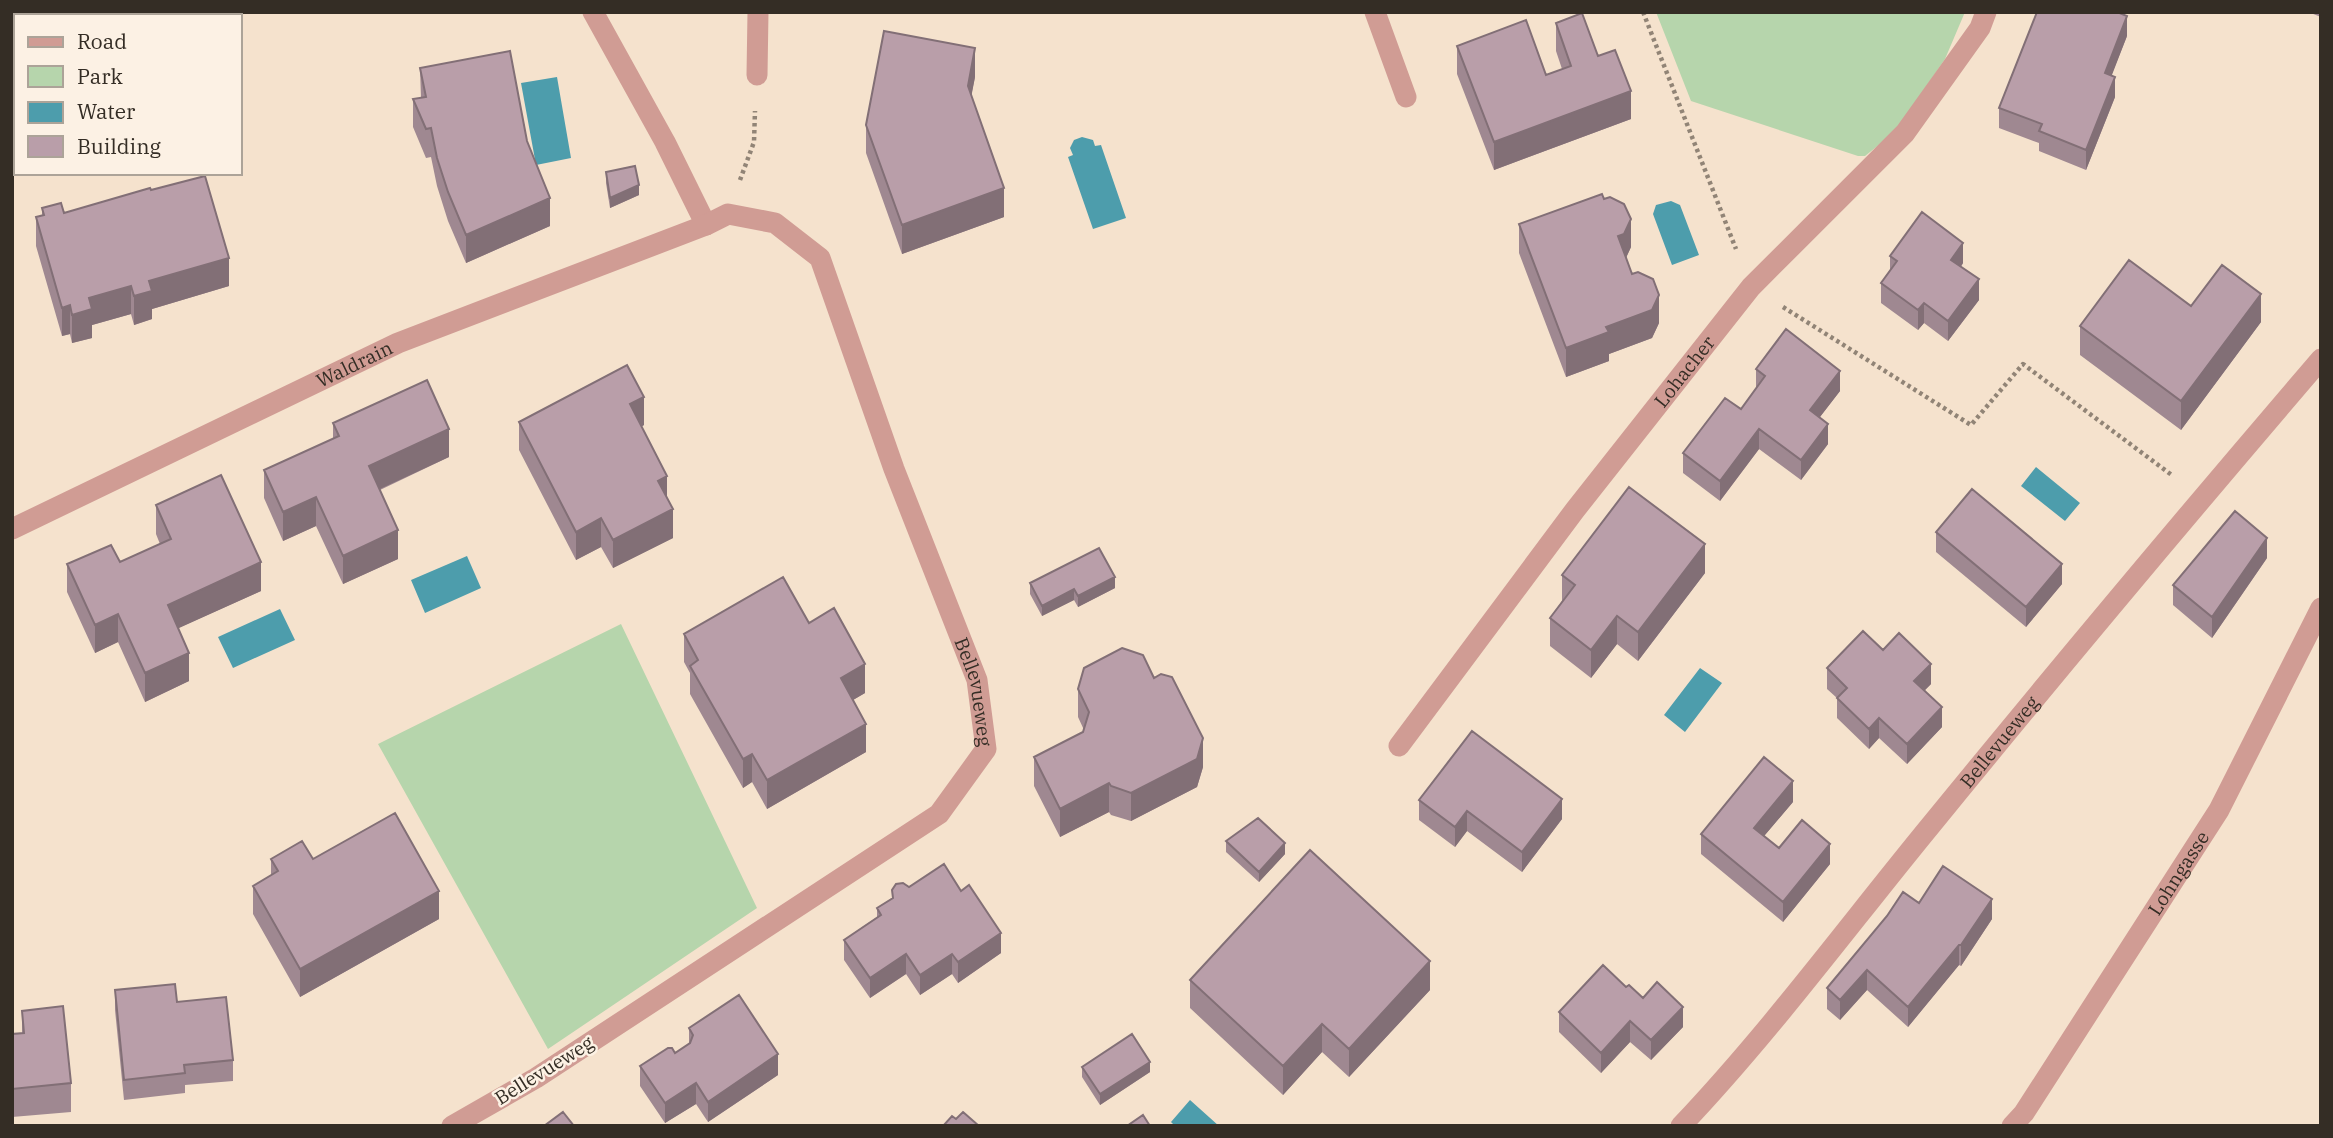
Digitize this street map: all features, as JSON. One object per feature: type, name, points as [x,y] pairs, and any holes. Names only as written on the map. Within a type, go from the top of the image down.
[{"type":"street","points":[[593,12],[665,142],[706,225],[728,214]]},
{"type":"street","points":[[757,75],[758,12]]},
{"type":"street","points":[[1375,12],[1406,97]]},
{"type":"street","name":"Lohacher","points":[[1399,746],[1575,510],[1751,287],[1905,133],[1980,28],[1986,12]]},
{"type":"street","name":"Bellevueweg","points":[[452,1126],[536,1078],[939,814],[986,749],[977,680],[894,469],[820,258],[775,223],[728,214]]},
{"type":"street","name":"Waldrain","points":[[12,529],[398,343],[706,225]]},
{"type":"street","name":"Bellevueweg","points":[[1681,1126],[1761,1037],[1939,816],[2321,359]]},
{"type":"street","name":"Lohngasse","points":[[2012,1126],[2024,1113],[2219,810],[2321,608]]},
{"type":"path","points":[[1643,12],[1751,287],[1971,425],[2023,364],[2203,497]]},
{"type":"path","points":[[728,214],[754,142],[757,75]]},
{"type":"green space","points":[[1656,12],[1965,12],[1945,59],[1895,132],[1865,156],[1858,156],[1691,101]]},
{"type":"green space","points":[[621,624],[757,908],[548,1049],[378,744]]},
{"type":"water","points":[[557,77],[571,158],[536,165],[521,83]]},
{"type":"water","points":[[1082,137],[1093,140],[1095,146],[1101,145],[1126,218],[1093,229],[1068,157],[1073,155],[1070,148],[1074,140]]},
{"type":"water","points":[[1671,201],[1680,205],[1699,255],[1672,265],[1653,214],[1656,205]]},
{"type":"water","points":[[2036,467],[2080,503],[2065,521],[2021,486]]},
{"type":"water","points":[[467,556],[481,588],[425,613],[411,580]]},
{"type":"water","points":[[280,609],[295,640],[233,668],[218,637]]},
{"type":"water","points":[[1700,668],[1722,683],[1685,732],[1664,715]]},
{"type":"water","points":[[1190,1100],[1219,1126],[1175,1126],[1171,1122]]},
{"type":"building","points":[[2037,12],[2117,12],[2127,16],[2105,73],[2115,77],[2086,150],[2039,131],[2042,124],[1999,108]]},
{"type":"building","points":[[1582,13],[1598,56],[1615,50],[1631,91],[1494,142],[1457,46],[1526,20],[1546,75],[1571,66],[1556,23]]},
{"type":"building","points":[[884,31],[975,48],[968,86],[1004,188],[902,225],[866,125]]},
{"type":"building","points":[[510,51],[527,141],[550,198],[466,235],[448,192],[431,128],[426,129],[413,99],[426,97],[420,68]]},
{"type":"building","points":[[635,166],[639,185],[610,198],[606,172]]},
{"type":"building","points":[[205,176],[229,258],[149,281],[152,291],[134,296],[131,286],[89,298],[92,309],[72,315],[70,305],[62,308],[36,217],[44,215],[42,208],[61,203],[64,213],[150,188],[151,190]]},
{"type":"building","points":[[1602,194],[1604,199],[1610,197],[1624,204],[1631,219],[1624,234],[1618,236],[1632,274],[1638,272],[1653,279],[1659,295],[1652,310],[1606,327],[1609,332],[1566,348],[1519,224]]},
{"type":"building","points":[[1922,212],[1963,243],[1951,260],[1979,279],[1948,321],[1924,303],[1918,310],[1881,283],[1897,261],[1890,256]]},
{"type":"building","points":[[2129,260],[2191,306],[2222,265],[2261,294],[2181,401],[2080,326]]},
{"type":"building","points":[[1786,329],[1840,371],[1810,410],[1828,424],[1801,460],[1759,429],[1720,481],[1683,453],[1725,398],[1741,409],[1765,376],[1756,369]]},
{"type":"building","points":[[627,365],[644,397],[630,404],[667,476],[658,481],[673,509],[613,540],[601,518],[576,532],[519,422]]},
{"type":"building","points":[[427,380],[449,429],[369,466],[398,530],[343,556],[316,497],[283,512],[264,470],[339,436],[333,423]]},
{"type":"building","points":[[221,475],[261,562],[168,605],[189,653],[145,673],[118,614],[95,625],[67,564],[111,545],[120,562],[171,539],[156,505]]},
{"type":"building","points":[[1629,487],[1705,544],[1638,632],[1617,616],[1591,650],[1550,618],[1575,585],[1562,575]]},
{"type":"building","points":[[1972,489],[2062,564],[2026,607],[1936,532]]},
{"type":"building","points":[[2235,511],[2267,538],[2212,617],[2173,585]]},
{"type":"building","points":[[1099,548],[1115,577],[1078,596],[1074,589],[1042,606],[1030,583]]},
{"type":"building","points":[[783,577],[809,623],[834,608],[865,664],[841,678],[866,724],[767,780],[752,754],[743,759],[690,666],[698,660],[684,634]]},
{"type":"building","points":[[1863,631],[1883,650],[1899,633],[1931,664],[1914,681],[1942,707],[1907,744],[1879,718],[1869,729],[1837,698],[1847,688],[1827,668]]},
{"type":"building","points":[[1122,648],[1143,655],[1154,678],[1161,674],[1172,677],[1203,738],[1197,759],[1131,793],[1109,783],[1060,809],[1034,757],[1083,732],[1089,712],[1078,689],[1084,668]]},
{"type":"building","points":[[1472,731],[1562,799],[1522,852],[1467,811],[1455,827],[1419,800]]},
{"type":"building","points":[[1764,757],[1793,781],[1754,828],[1779,848],[1802,820],[1830,844],[1783,902],[1701,834]]},
{"type":"building","points":[[395,813],[439,891],[300,969],[253,886],[278,871],[271,859],[302,841],[313,859]]},
{"type":"building","points":[[1258,818],[1285,843],[1259,872],[1226,841]]},
{"type":"building","points":[[1310,850],[1430,961],[1349,1049],[1322,1024],[1283,1066],[1190,980]]},
{"type":"building","points":[[944,864],[961,891],[969,885],[1001,933],[958,962],[952,954],[920,975],[906,954],[870,978],[844,940],[881,915],[877,908],[893,898],[892,890],[896,884],[903,883],[909,887]]},
{"type":"building","points":[[1943,866],[1992,899],[1961,945],[1908,1007],[1867,970],[1840,1000],[1827,988],[1887,916],[1903,892],[1919,903]]},
{"type":"building","points":[[1603,965],[1626,987],[1629,985],[1643,998],[1657,982],[1683,1007],[1651,1040],[1630,1021],[1601,1053],[1559,1012]]},
{"type":"building","points":[[175,984],[177,1002],[226,997],[233,1060],[184,1065],[185,1073],[124,1080],[115,990]]},
{"type":"building","points":[[739,995],[778,1054],[708,1102],[696,1083],[665,1103],[640,1066],[668,1048],[672,1048],[675,1053],[690,1043],[693,1035],[689,1028]]},
{"type":"building","points":[[63,1006],[71,1083],[12,1089],[12,1034],[24,1033],[22,1011]]},
{"type":"building","points":[[1132,1034],[1150,1062],[1100,1094],[1082,1067]]},
{"type":"building","points":[[563,1112],[574,1126],[544,1126]]},
{"type":"building","points":[[963,1112],[979,1126],[943,1126],[952,1116],[956,1119]]},
{"type":"building","points":[[1143,1115],[1150,1126],[1127,1126]]}]
